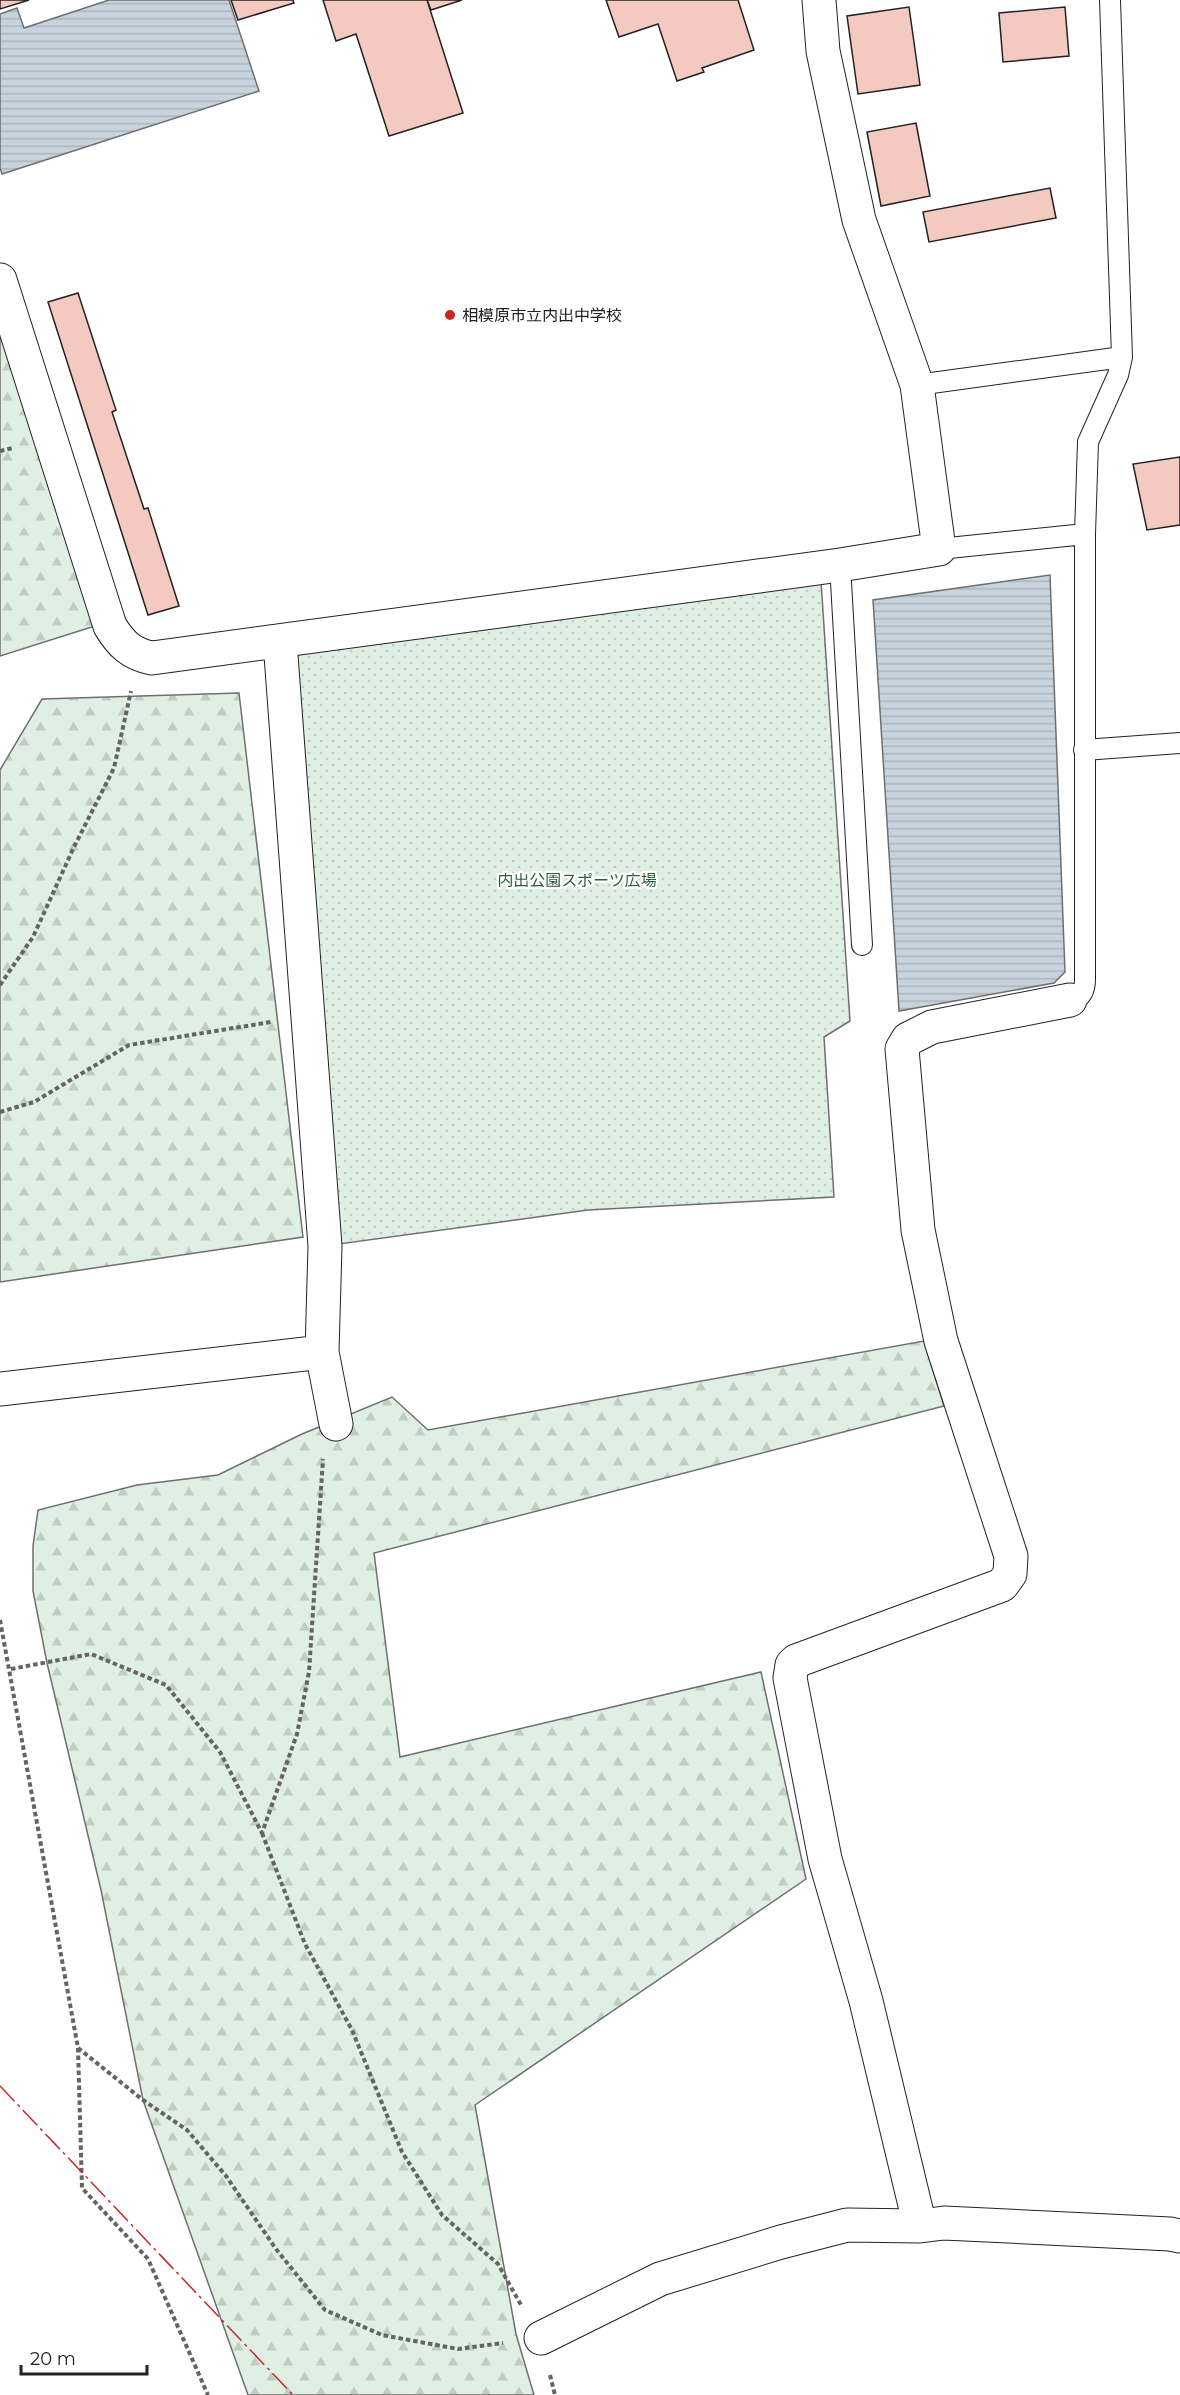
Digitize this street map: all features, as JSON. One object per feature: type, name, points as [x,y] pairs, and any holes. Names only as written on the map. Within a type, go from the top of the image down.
[{"type":"street","points":[[0,280],[110,626],[122,644],[139,656],[152,658],[280,642],[840,565],[939,549],[917,386],[859,220],[823,51],[819,0]]},
{"type":"street","points":[[280,642],[325,1246],[322,1352],[336,1424]]},
{"type":"street","points":[[920,2226],[866,2001],[825,1859],[797,1722],[790,1671],[796,1661],[1002,1585],[1010,1574],[1011,1556],[941,1341],[918,1230],[902,1049],[908,1039],[932,1027],[1070,1000]]},
{"type":"street","points":[[0,1389],[322,1352]]},
{"type":"street","points":[[541,2338],[660,2279],[770,2245],[847,2225],[920,2226],[944,2223],[1180,2236]]},
{"type":"lane","points":[[1070,1000],[1081,994],[1085,988],[1085,534],[1088,442],[1118,375],[1122,357],[1110,0]]},
{"type":"lane","points":[[917,386],[1122,357]]},
{"type":"lane","points":[[939,549],[1085,534]]},
{"type":"lane","points":[[840,565],[862,945]]},
{"type":"lane","points":[[1084,750],[1180,743]]},
{"type":"path","points":[[0,985],[33,937],[74,847],[114,768],[139,656]]},
{"type":"path","points":[[0,1112],[34,1102],[129,1045],[308,1016]]},
{"type":"path","points":[[262,1833],[297,1734],[309,1672],[323,1455],[336,1424]]},
{"type":"path","points":[[0,1620],[11,1669],[78,2048],[82,2188],[148,2259],[208,2395]]},
{"type":"path","points":[[11,1669],[91,1654],[166,1685],[220,1752],[262,1833],[305,1944],[352,2030],[402,2152],[442,2215],[498,2264],[541,2338],[458,2349],[382,2335],[325,2310],[276,2249],[226,2176],[187,2130],[144,2100],[78,2048]]},
{"type":"green space","points":[[0,327],[95,626],[0,656]]},
{"type":"green space","name":"内出公園スポーツ広場","points":[[821,581],[850,1021],[824,1037],[834,1197],[588,1210],[339,1244],[296,648]]},
{"type":"green space","points":[[239,693],[303,1237],[0,1282],[0,770],[42,699]]},
{"type":"green space","points":[[924,1341],[944,1406],[374,1553],[400,1757],[761,1672],[806,1879],[475,2105],[516,2334],[534,2395],[248,2395],[143,2100],[101,1890],[47,1663],[33,1591],[33,1546],[38,1510],[137,1485],[218,1475],[302,1434],[392,1397],[428,1430]]},
{"type":"shaded area","points":[[109,0],[229,0],[259,91],[2,174],[0,168],[0,14],[17,8],[24,28]]},
{"type":"shaded area","points":[[1050,575],[1065,972],[1054,983],[899,1011],[873,600]]},
{"type":"building","points":[[0,0],[29,0],[0,9]]},
{"type":"building","points":[[231,0],[293,0],[294,3],[238,20]]},
{"type":"building","points":[[323,0],[427,0],[463,113],[389,136],[356,34],[336,41]]},
{"type":"building","points":[[427,0],[462,0],[431,10]]},
{"type":"building","points":[[606,0],[738,0],[754,50],[702,68],[704,72],[677,81],[658,24],[619,37]]},
{"type":"building","points":[[909,7],[920,85],[858,94],[847,16]]},
{"type":"building","points":[[1065,7],[1069,56],[1003,62],[999,13]]},
{"type":"building","points":[[916,123],[930,196],[881,206],[867,132]]},
{"type":"building","points":[[1050,188],[1056,218],[929,242],[923,212]]},
{"type":"building","points":[[78,293],[116,410],[112,412],[144,509],[148,508],[179,606],[148,615],[48,302]]},
{"type":"building","points":[[1180,457],[1180,525],[1147,530],[1133,464]]},
{"type":"power","points":[[0,2086],[293,2395]]},
{"type":"place","name":"相模原市立内出中学校","points":[[450,315]]}]
